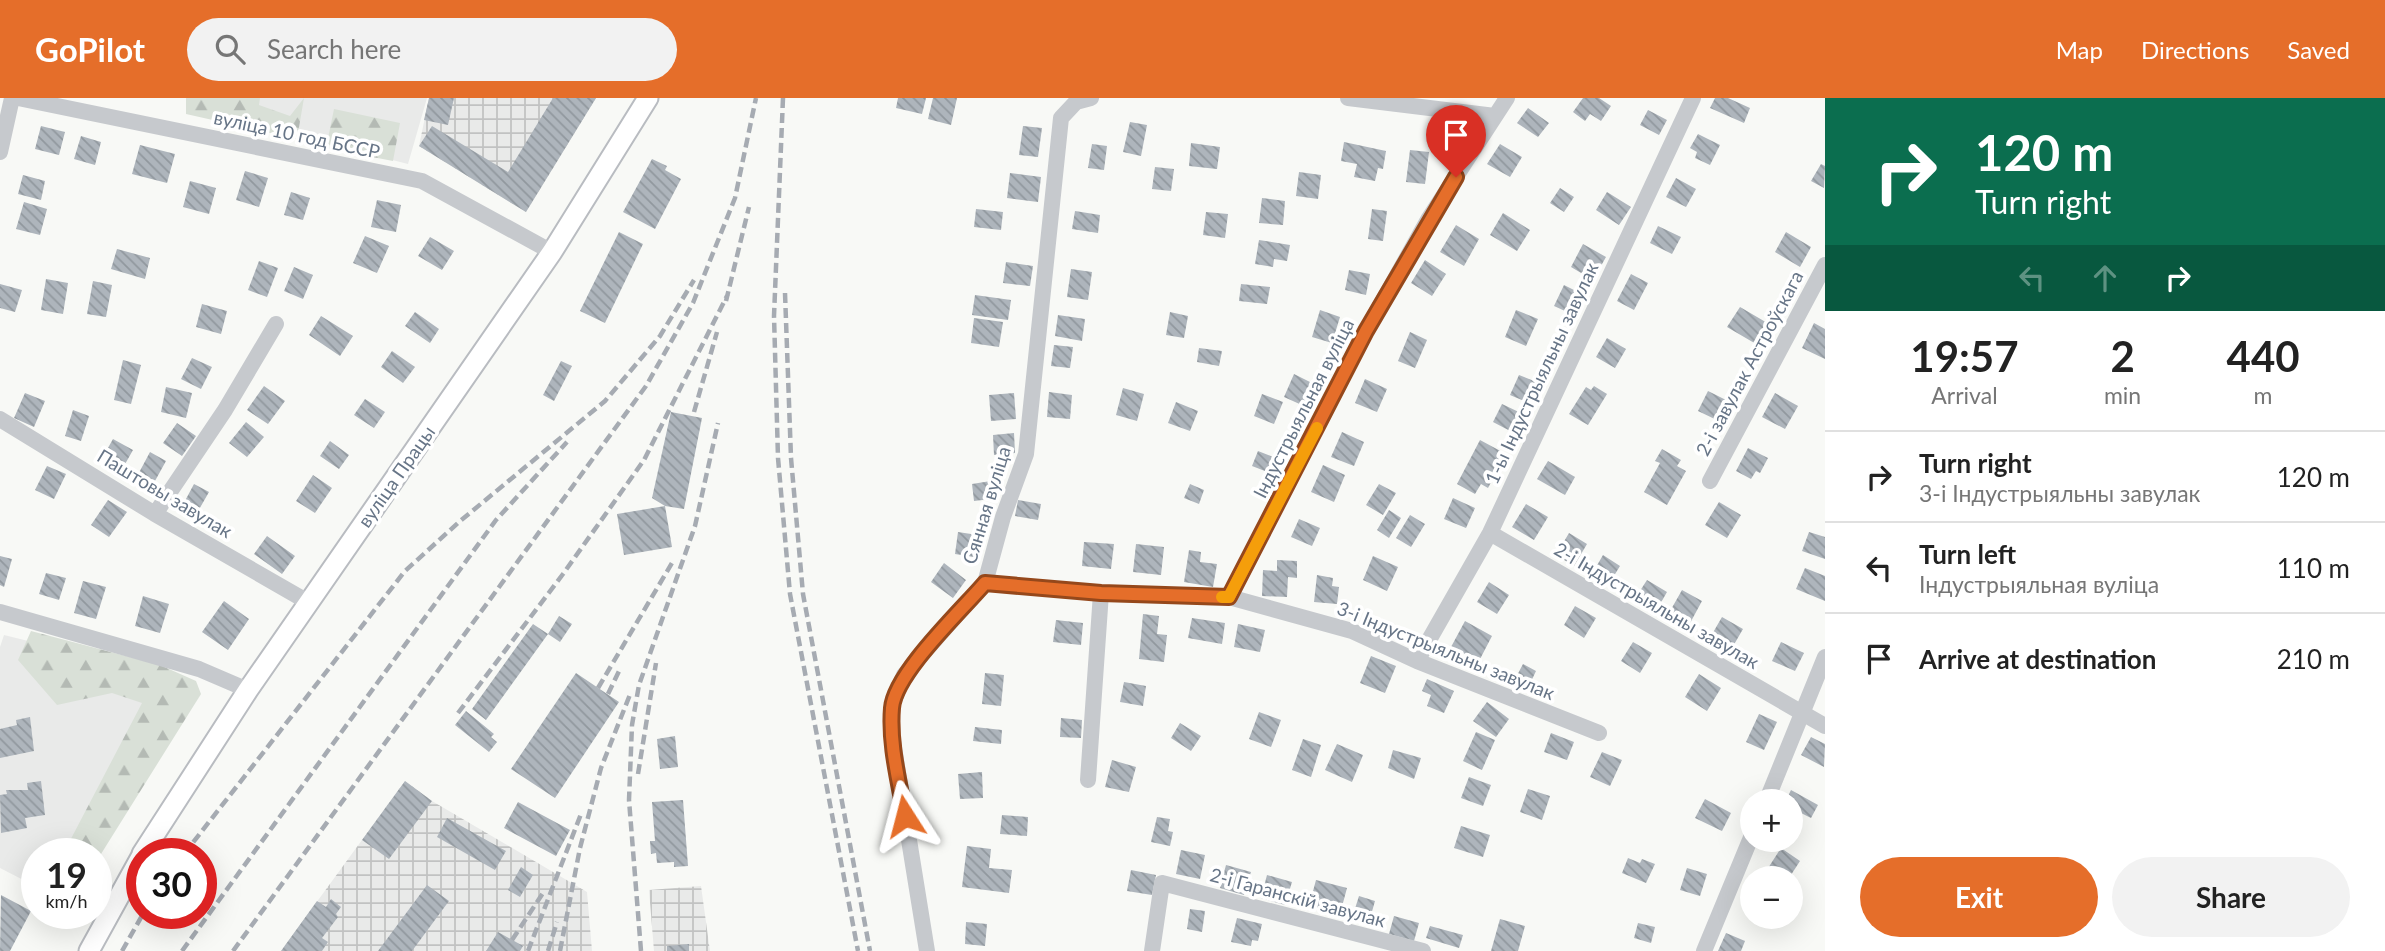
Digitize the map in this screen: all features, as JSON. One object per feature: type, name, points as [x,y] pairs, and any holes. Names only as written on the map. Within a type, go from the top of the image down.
[{"type":"main road","name":"вуліца Працы","points":[[152,838],[247,690],[552,252],[648,98]]},
{"type":"main road","name":"вуліца Працы","points":[[89,951],[126,883]]},
{"type":"street","points":[[0,152],[12,98]]},
{"type":"street","name":"вуліца 10 год БССР","points":[[18,98],[422,181],[552,252]]},
{"type":"street","name":"Сянная вуліца","points":[[927,951],[892,735],[892,705],[904,675],[985,583],[1003,517],[1026,454],[1061,118],[1076,102],[1091,98]]},
{"type":"street","points":[[1348,98],[1495,116]]},
{"type":"street","name":"Індустрыяльная вуліца","points":[[1229,597],[1366,331],[1429,218],[1507,98]]},
{"type":"street","name":"1-ы Індустрыяльны завулак","points":[[1417,661],[1490,533],[1693,98]]},
{"type":"street","name":"2-і завулак Астроўскага","points":[[1710,481],[1825,265]]},
{"type":"street","points":[[155,514],[225,410],[276,324]]},
{"type":"street","name":"Паштовы завулак","points":[[0,419],[155,514],[308,602]]},
{"type":"street","name":"2-і Індустрыяльны завулак","points":[[1490,533],[1825,726]]},
{"type":"street","name":"3-і Індустрыяльны завулак","points":[[985,583],[1101,593],[1229,597],[1352,631],[1417,661],[1599,733]]},
{"type":"street","points":[[1088,780],[1101,593]]},
{"type":"street","points":[[0,612],[199,669],[247,690]]},
{"type":"street","points":[[1771,789],[1825,657]]},
{"type":"street","points":[[1704,951],[1745,852]]},
{"type":"street","name":"2-і Гаранскій завулак","points":[[1152,951],[1162,883],[1423,951]]},
{"type":"shaded area","points":[[202,98],[427,98],[408,164],[200,111]]},
{"type":"shaded area","points":[[429,98],[596,98],[526,212],[419,146]]},
{"type":"shaded area","points":[[4,635],[109,661],[172,716],[88,838],[21,838],[21,879],[0,868],[0,647]]},
{"type":"shaded area","points":[[405,781],[432,801],[587,892],[592,951],[281,951]]},
{"type":"shaded area","points":[[701,886],[710,951],[654,951],[649,890]]},
{"type":"green space","points":[[186,98],[260,98],[259,105],[290,116],[304,98],[297,139],[186,114]]},
{"type":"green space","points":[[334,109],[400,123],[393,161],[326,148]]},
{"type":"green space","points":[[31,631],[160,665],[196,681],[201,694],[111,838],[71,838],[142,703],[112,693],[57,705],[18,660]]},
{"type":"building","points":[[429,98],[454,98],[448,125],[424,120]]},
{"type":"building","points":[[553,98],[596,98],[526,212],[419,146],[432,126],[508,172]]},
{"type":"building","points":[[898,98],[926,98],[922,114],[896,108]]},
{"type":"building","points":[[933,98],[957,98],[951,125],[928,119]]},
{"type":"building","points":[[1583,98],[1599,98],[1611,106],[1601,121],[1590,114],[1585,121],[1573,112]]},
{"type":"building","points":[[1715,98],[1728,98],[1750,108],[1744,123],[1710,108]]},
{"type":"building","points":[[1528,108],[1549,123],[1538,137],[1517,123]]},
{"type":"building","points":[[1648,110],[1667,120],[1659,135],[1640,125]]},
{"type":"building","points":[[1130,122],[1147,125],[1141,156],[1123,152]]},
{"type":"building","points":[[41,126],[65,132],[59,155],[35,149]]},
{"type":"building","points":[[1023,126],[1042,128],[1038,157],[1019,155]]},
{"type":"building","points":[[1698,134],[1720,145],[1710,165],[1695,158],[1697,152],[1690,148]]},
{"type":"building","points":[[81,136],[101,142],[95,165],[74,159]]},
{"type":"building","points":[[1344,142],[1386,151],[1383,169],[1378,168],[1375,181],[1354,177],[1357,164],[1341,161]]},
{"type":"building","points":[[1191,143],[1220,147],[1217,169],[1189,166]]},
{"type":"building","points":[[1092,144],[1107,146],[1104,170],[1088,168]]},
{"type":"building","points":[[1500,144],[1522,157],[1510,177],[1487,164]]},
{"type":"building","points":[[140,145],[175,154],[167,183],[132,174]]},
{"type":"building","points":[[1410,150],[1429,152],[1425,184],[1406,182]]},
{"type":"building","points":[[652,159],[667,166],[665,170],[681,179],[655,229],[623,212]]},
{"type":"building","points":[[1821,164],[1825,166],[1824,188],[1811,181]]},
{"type":"building","points":[[1155,167],[1174,169],[1171,191],[1152,189]]},
{"type":"building","points":[[245,171],[268,178],[259,207],[236,200]]},
{"type":"building","points":[[1299,172],[1321,175],[1318,199],[1296,196]]},
{"type":"building","points":[[1010,173],[1041,177],[1038,202],[1007,198]]},
{"type":"building","points":[[23,175],[45,181],[41,200],[18,194]]},
{"type":"building","points":[[1676,178],[1696,189],[1686,207],[1666,197]]},
{"type":"building","points":[[190,181],[216,188],[209,214],[183,207]]},
{"type":"building","points":[[1560,188],[1574,197],[1564,212],[1550,203]]},
{"type":"building","points":[[291,192],[310,198],[303,220],[284,215]]},
{"type":"building","points":[[1607,192],[1631,207],[1619,225],[1596,210]]},
{"type":"building","points":[[1262,198],[1285,201],[1283,225],[1259,223]]},
{"type":"building","points":[[377,200],[401,205],[396,232],[371,227]]},
{"type":"building","points":[[24,202],[47,209],[40,235],[16,229]]},
{"type":"building","points":[[976,209],[1003,212],[1001,230],[974,227]]},
{"type":"building","points":[[1372,209],[1387,211],[1383,241],[1368,239]]},
{"type":"building","points":[[1075,211],[1100,215],[1098,233],[1072,229]]},
{"type":"building","points":[[1206,212],[1228,214],[1225,238],[1203,235]]},
{"type":"building","points":[[1503,213],[1530,230],[1517,251],[1490,235]]},
{"type":"building","points":[[1456,225],[1479,239],[1464,266],[1440,252]]},
{"type":"building","points":[[1658,226],[1681,237],[1672,254],[1650,243]]},
{"type":"building","points":[[619,232],[643,244],[605,323],[580,311]]},
{"type":"building","points":[[1786,232],[1811,247],[1800,267],[1775,252]]},
{"type":"building","points":[[365,236],[389,246],[377,273],[353,263]]},
{"type":"building","points":[[430,237],[454,251],[442,270],[418,256]]},
{"type":"building","points":[[1259,240],[1290,245],[1287,261],[1274,259],[1273,267],[1255,264]]},
{"type":"building","points":[[1583,244],[1606,257],[1593,280],[1571,267]]},
{"type":"building","points":[[117,249],[150,258],[145,279],[111,269]]},
{"type":"building","points":[[1425,260],[1446,274],[1432,296],[1411,283]]},
{"type":"building","points":[[259,261],[278,268],[267,297],[248,290]]},
{"type":"building","points":[[1006,262],[1033,266],[1030,286],[1003,283]]},
{"type":"building","points":[[294,267],[313,275],[303,299],[284,291]]},
{"type":"building","points":[[1071,269],[1092,272],[1088,300],[1067,297]]},
{"type":"building","points":[[1349,270],[1370,274],[1366,295],[1345,290]]},
{"type":"building","points":[[1631,274],[1648,283],[1634,310],[1617,301]]},
{"type":"building","points":[[46,279],[68,283],[63,314],[41,310]]},
{"type":"building","points":[[93,281],[112,285],[106,317],[87,314]]},
{"type":"building","points":[[0,284],[22,290],[15,312],[0,308]]},
{"type":"building","points":[[1241,284],[1270,287],[1267,304],[1239,301]]},
{"type":"building","points":[[1564,285],[1584,295],[1574,315],[1554,306]]},
{"type":"building","points":[[975,295],[1011,300],[1008,320],[972,315]]},
{"type":"building","points":[[202,304],[227,311],[221,334],[196,327]]},
{"type":"building","points":[[1740,307],[1769,324],[1756,344],[1727,327]]},
{"type":"building","points":[[1320,310],[1340,317],[1332,343],[1312,337]]},
{"type":"building","points":[[1516,310],[1538,319],[1526,346],[1505,337]]},
{"type":"building","points":[[415,312],[439,329],[430,343],[405,326]]},
{"type":"building","points":[[1170,312],[1188,316],[1184,338],[1166,335]]},
{"type":"building","points":[[1058,315],[1085,319],[1082,341],[1055,336]]},
{"type":"building","points":[[321,316],[353,336],[340,356],[309,335]]},
{"type":"building","points":[[974,318],[1003,322],[999,347],[971,343]]},
{"type":"building","points":[[1814,323],[1825,329],[1825,359],[1802,348]]},
{"type":"building","points":[[1410,332],[1427,340],[1415,368],[1398,361]]},
{"type":"building","points":[[1607,338],[1626,349],[1615,368],[1596,357]]},
{"type":"building","points":[[1054,345],[1073,347],[1070,368],[1051,366]]},
{"type":"building","points":[[1199,348],[1222,351],[1219,366],[1197,362]]},
{"type":"building","points":[[392,351],[415,367],[403,383],[381,367]]},
{"type":"building","points":[[192,358],[212,367],[201,389],[181,379]]},
{"type":"building","points":[[123,360],[141,365],[131,404],[114,400]]},
{"type":"building","points":[[561,361],[572,366],[554,401],[543,395]]},
{"type":"building","points":[[1294,374],[1314,384],[1304,406],[1284,397]]},
{"type":"building","points":[[1519,375],[1539,383],[1529,403],[1510,395]]},
{"type":"building","points":[[1365,379],[1387,389],[1377,412],[1355,403]]},
{"type":"building","points":[[264,386],[285,401],[268,424],[247,410]]},
{"type":"building","points":[[1594,386],[1607,394],[1588,425],[1569,414],[1586,387],[1591,390]]},
{"type":"building","points":[[166,387],[192,393],[186,418],[161,412]]},
{"type":"building","points":[[1123,388],[1144,394],[1137,421],[1116,415]]},
{"type":"building","points":[[1708,391],[1726,400],[1722,407],[1729,410],[1723,423],[1698,411]]},
{"type":"building","points":[[1049,392],[1072,395],[1070,419],[1047,417]]},
{"type":"building","points":[[25,393],[45,401],[34,427],[14,418]]},
{"type":"building","points":[[1014,393],[1016,419],[991,421],[989,395]]},
{"type":"building","points":[[1775,393],[1798,406],[1785,429],[1762,417]]},
{"type":"building","points":[[1262,394],[1283,402],[1274,424],[1254,416]]},
{"type":"building","points":[[365,399],[385,412],[374,428],[354,415]]},
{"type":"building","points":[[1176,402],[1198,411],[1190,431],[1168,423]]},
{"type":"building","points":[[1502,404],[1525,415],[1516,434],[1493,422]]},
{"type":"building","points":[[73,410],[89,416],[81,441],[65,436]]},
{"type":"building","points":[[671,412],[702,418],[684,509],[665,506],[652,498]]},
{"type":"building","points":[[246,422],[264,437],[247,457],[229,443]]},
{"type":"building","points":[[177,423],[196,436],[182,456],[163,443]]},
{"type":"building","points":[[1342,432],[1364,442],[1354,466],[1331,457]]},
{"type":"building","points":[[1014,433],[1015,453],[994,455],[993,435]]},
{"type":"building","points":[[113,439],[133,450],[120,473],[100,462]]},
{"type":"building","points":[[1480,440],[1506,454],[1488,488],[1481,484],[1475,494],[1457,484]]},
{"type":"building","points":[[330,441],[349,455],[339,469],[320,456]]},
{"type":"building","points":[[1748,448],[1768,458],[1760,473],[1756,471],[1751,479],[1736,471]]},
{"type":"building","points":[[1662,449],[1681,460],[1677,466],[1686,471],[1667,505],[1644,492],[1660,463],[1655,461]]},
{"type":"building","points":[[1258,451],[1281,460],[1275,475],[1252,466]]},
{"type":"building","points":[[150,452],[166,461],[150,490],[134,482]]},
{"type":"building","points":[[1548,461],[1575,477],[1565,495],[1537,479]]},
{"type":"building","points":[[1323,465],[1345,475],[1334,502],[1311,492]]},
{"type":"building","points":[[47,466],[66,474],[54,499],[35,490]]},
{"type":"building","points":[[313,475],[332,488],[315,513],[296,501]]},
{"type":"building","points":[[997,480],[999,498],[974,501],[972,484]]},
{"type":"building","points":[[194,484],[209,492],[193,520],[179,512]]},
{"type":"building","points":[[1190,484],[1204,490],[1199,504],[1184,498]]},
{"type":"building","points":[[1379,484],[1396,493],[1383,515],[1366,505]]},
{"type":"building","points":[[1453,498],[1475,508],[1466,528],[1444,519]]},
{"type":"building","points":[[108,500],[127,512],[109,537],[91,525]]},
{"type":"building","points":[[1018,500],[1041,504],[1038,520],[1015,516]]},
{"type":"building","points":[[1719,502],[1741,515],[1727,538],[1705,525]]},
{"type":"building","points":[[1526,504],[1548,517],[1534,540],[1512,527]]},
{"type":"building","points":[[665,506],[672,547],[624,555],[617,514]]},
{"type":"building","points":[[1389,510],[1401,518],[1389,538],[1377,530]]},
{"type":"building","points":[[1410,515],[1425,524],[1411,547],[1396,538]]},
{"type":"building","points":[[1299,519],[1320,528],[1312,546],[1291,537]]},
{"type":"building","points":[[958,532],[984,536],[980,558],[955,554]]},
{"type":"building","points":[[1809,532],[1825,537],[1825,559],[1802,551]]},
{"type":"building","points":[[1569,533],[1587,544],[1574,566],[1556,555]]},
{"type":"building","points":[[267,536],[295,556],[282,574],[254,554]]},
{"type":"building","points":[[1084,542],[1114,544],[1111,569],[1082,566]]},
{"type":"building","points":[[1136,544],[1164,547],[1161,575],[1133,572]]},
{"type":"building","points":[[1189,550],[1201,552],[1200,562],[1217,564],[1213,587],[1184,582]]},
{"type":"building","points":[[1603,555],[1620,566],[1609,584],[1592,574]]},
{"type":"building","points":[[0,556],[12,559],[4,587],[0,585]]},
{"type":"building","points":[[1373,556],[1398,567],[1387,591],[1363,580]]},
{"type":"building","points":[[1277,560],[1297,561],[1297,578],[1288,577],[1287,597],[1262,596],[1263,570],[1277,571]]},
{"type":"building","points":[[944,563],[966,580],[953,598],[931,582]]},
{"type":"building","points":[[1805,568],[1825,576],[1825,601],[1796,589]]},
{"type":"building","points":[[46,573],[66,578],[59,600],[39,594]]},
{"type":"building","points":[[1317,575],[1333,578],[1332,586],[1339,587],[1337,604],[1314,602]]},
{"type":"building","points":[[1647,580],[1667,592],[1659,606],[1638,594]]},
{"type":"building","points":[[83,581],[106,587],[96,619],[74,613]]},
{"type":"building","points":[[1489,582],[1509,595],[1497,614],[1477,602]]},
{"type":"building","points":[[1682,590],[1702,601],[1689,625],[1669,613]]},
{"type":"building","points":[[143,596],[169,604],[160,633],[135,626]]},
{"type":"building","points":[[224,601],[249,619],[228,650],[202,632]]},
{"type":"building","points":[[1575,606],[1596,618],[1584,638],[1564,625]]},
{"type":"building","points":[[1143,614],[1159,616],[1157,634],[1167,635],[1164,662],[1139,659]]},
{"type":"building","points":[[559,616],[572,624],[560,642],[548,634]]},
{"type":"building","points":[[1722,617],[1743,629],[1732,648],[1711,636]]},
{"type":"building","points":[[1192,618],[1225,623],[1222,644],[1188,638]]},
{"type":"building","points":[[1056,620],[1083,623],[1081,645],[1053,642]]},
{"type":"building","points":[[1465,621],[1492,636],[1479,661],[1451,647]]},
{"type":"building","points":[[533,624],[548,634],[486,720],[472,709]]},
{"type":"building","points":[[1238,624],[1265,630],[1260,652],[1234,647]]},
{"type":"building","points":[[1633,642],[1652,653],[1640,673],[1621,661]]},
{"type":"building","points":[[1781,642],[1804,653],[1795,671],[1772,661]]},
{"type":"building","points":[[1371,656],[1396,666],[1385,693],[1360,683]]},
{"type":"building","points":[[1523,664],[1536,671],[1527,690],[1513,683]]},
{"type":"building","points":[[576,673],[619,702],[555,798],[511,769]]},
{"type":"building","points":[[985,673],[1004,675],[1001,706],[982,704]]},
{"type":"building","points":[[1699,674],[1721,688],[1707,711],[1685,697]]},
{"type":"building","points":[[1427,679],[1454,691],[1444,713],[1427,706],[1431,695],[1422,691]]},
{"type":"building","points":[[1124,682],[1146,686],[1143,706],[1120,702]]},
{"type":"building","points":[[1487,702],[1509,719],[1496,737],[1473,721]]},
{"type":"building","points":[[466,711],[494,734],[491,737],[497,742],[489,752],[455,725]]},
{"type":"building","points":[[1259,712],[1281,720],[1271,747],[1249,739]]},
{"type":"building","points":[[1759,714],[1777,722],[1764,750],[1746,742]]},
{"type":"building","points":[[30,717],[34,751],[0,758],[0,729],[17,725],[16,720]]},
{"type":"building","points":[[1061,718],[1082,720],[1081,738],[1060,737]]},
{"type":"building","points":[[1180,723],[1201,736],[1191,751],[1171,738]]},
{"type":"building","points":[[975,727],[1002,730],[1001,744],[973,741]]},
{"type":"building","points":[[1476,732],[1495,740],[1482,770],[1463,761]]},
{"type":"building","points":[[1551,733],[1574,742],[1567,760],[1544,752]]},
{"type":"building","points":[[675,736],[678,767],[660,769],[657,739]]},
{"type":"building","points":[[1811,737],[1825,744],[1824,767],[1801,755]]},
{"type":"building","points":[[1303,739],[1321,745],[1311,777],[1292,770]]},
{"type":"building","points":[[1337,744],[1363,755],[1352,782],[1325,770]]},
{"type":"building","points":[[1393,750],[1421,758],[1414,779],[1388,768]]},
{"type":"building","points":[[1602,752],[1622,760],[1610,786],[1590,777]]},
{"type":"building","points":[[1112,760],[1136,767],[1129,792],[1105,787]]},
{"type":"building","points":[[982,772],[983,798],[960,799],[958,774]]},
{"type":"building","points":[[1469,777],[1491,785],[1483,806],[1461,798]]},
{"type":"building","points":[[41,781],[45,815],[25,818],[27,828],[1,833],[0,795],[7,794],[6,790],[28,790],[27,783]]},
{"type":"building","points":[[405,781],[432,801],[389,859],[362,840]]},
{"type":"building","points":[[1528,789],[1550,796],[1542,820],[1520,812]]},
{"type":"building","points":[[1803,797],[1818,805],[1811,818],[1803,814]]},
{"type":"building","points":[[1705,799],[1731,813],[1722,831],[1695,818]]},
{"type":"building","points":[[683,800],[688,866],[674,867],[674,862],[657,863],[656,853],[651,854],[650,841],[655,841],[652,802]]},
{"type":"building","points":[[518,802],[570,830],[556,856],[504,828]]},
{"type":"building","points":[[1002,815],[1028,817],[1027,836],[1000,834]]},
{"type":"building","points":[[1157,817],[1170,819],[1168,831],[1173,832],[1170,846],[1151,842]]},
{"type":"building","points":[[447,818],[506,851],[495,870],[437,837]]},
{"type":"building","points":[[1461,826],[1490,835],[1483,857],[1454,848]]},
{"type":"building","points":[[967,846],[991,849],[989,868],[1012,870],[1009,893],[962,887]]},
{"type":"building","points":[[1181,850],[1205,855],[1200,879],[1176,874]]},
{"type":"building","points":[[1778,852],[1787,852],[1800,861],[1797,866],[1769,866]]},
{"type":"building","points":[[1628,858],[1640,863],[1642,859],[1655,864],[1646,883],[1622,873]]},
{"type":"building","points":[[1226,865],[1251,872],[1244,895],[1220,888]]},
{"type":"building","points":[[521,867],[533,875],[520,897],[508,890]]},
{"type":"building","points":[[1687,868],[1707,874],[1700,896],[1680,890]]},
{"type":"building","points":[[1131,870],[1156,875],[1152,895],[1127,891]]},
{"type":"building","points":[[1267,875],[1292,882],[1285,905],[1261,898]]},
{"type":"building","points":[[1316,880],[1347,888],[1340,914],[1309,906]]},
{"type":"building","points":[[427,885],[449,901],[412,951],[378,951]]},
{"type":"building","points":[[1,895],[21,906],[22,929],[10,951],[0,951]]},
{"type":"building","points":[[1359,896],[1375,901],[1369,922],[1352,918]]},
{"type":"building","points":[[331,899],[341,907],[336,914],[338,917],[322,938],[328,942],[322,951],[281,951],[317,901],[326,907]]},
{"type":"building","points":[[1190,909],[1205,911],[1202,932],[1187,929]]},
{"type":"building","points":[[1394,916],[1419,923],[1414,941],[1389,934]]},
{"type":"building","points":[[1237,918],[1262,924],[1258,941],[1252,940],[1251,946],[1231,942]]},
{"type":"building","points":[[1500,919],[1525,926],[1518,951],[1491,951]]},
{"type":"building","points":[[966,922],[987,924],[985,946],[965,944]]},
{"type":"building","points":[[1638,923],[1655,927],[1651,943],[1634,938]]},
{"type":"building","points":[[1430,926],[1463,935],[1459,948],[1426,938]]},
{"type":"building","points":[[498,932],[523,946],[520,951],[486,951]]},
{"type":"building","points":[[1726,933],[1745,941],[1741,951],[1718,951]]},
{"type":"building","points":[[689,944],[689,951],[667,951],[667,946]]},
{"type":"railway","points":[[233,951],[646,386],[693,303],[735,198],[756,98]]},
{"type":"railway","points":[[783,98],[774,316],[778,458],[790,594],[858,951]]},
{"type":"railway","points":[[726,301],[749,207]]},
{"type":"railway","points":[[196,838],[405,571],[459,522],[605,401],[660,336],[694,280]]},
{"type":"railway","points":[[785,293],[791,458],[803,594],[870,951]]},
{"type":"railway","points":[[458,713],[563,574],[644,460],[728,294]]},
{"type":"railway","points":[[694,412],[717,332]]},
{"type":"railway","points":[[641,951],[629,800],[632,725],[639,685],[695,526],[718,423]]},
{"type":"railway","points":[[182,951],[496,520],[567,442]]},
{"type":"railway","points":[[598,688],[672,563]]},
{"type":"railway","points":[[638,774],[656,663]]},
{"type":"railway","points":[[608,694],[620,669]]},
{"type":"railway","points":[[560,951],[580,848],[601,768],[631,692]]},
{"type":"railway","points":[[528,951],[581,814]]},
{"type":"railway","points":[[512,940],[545,890]]},
{"type":"railway","points":[[548,951],[557,922]]},
{"type":"railway","points":[[122,951],[134,929]]},
{"type":"slow traffic","points":[[1222,597],[1229,597],[1317,428]]},
{"type":"route","points":[[905,816],[892,735],[892,705],[904,675],[985,583],[1101,593],[1229,597],[1366,331],[1429,218],[1456,177]]}]
